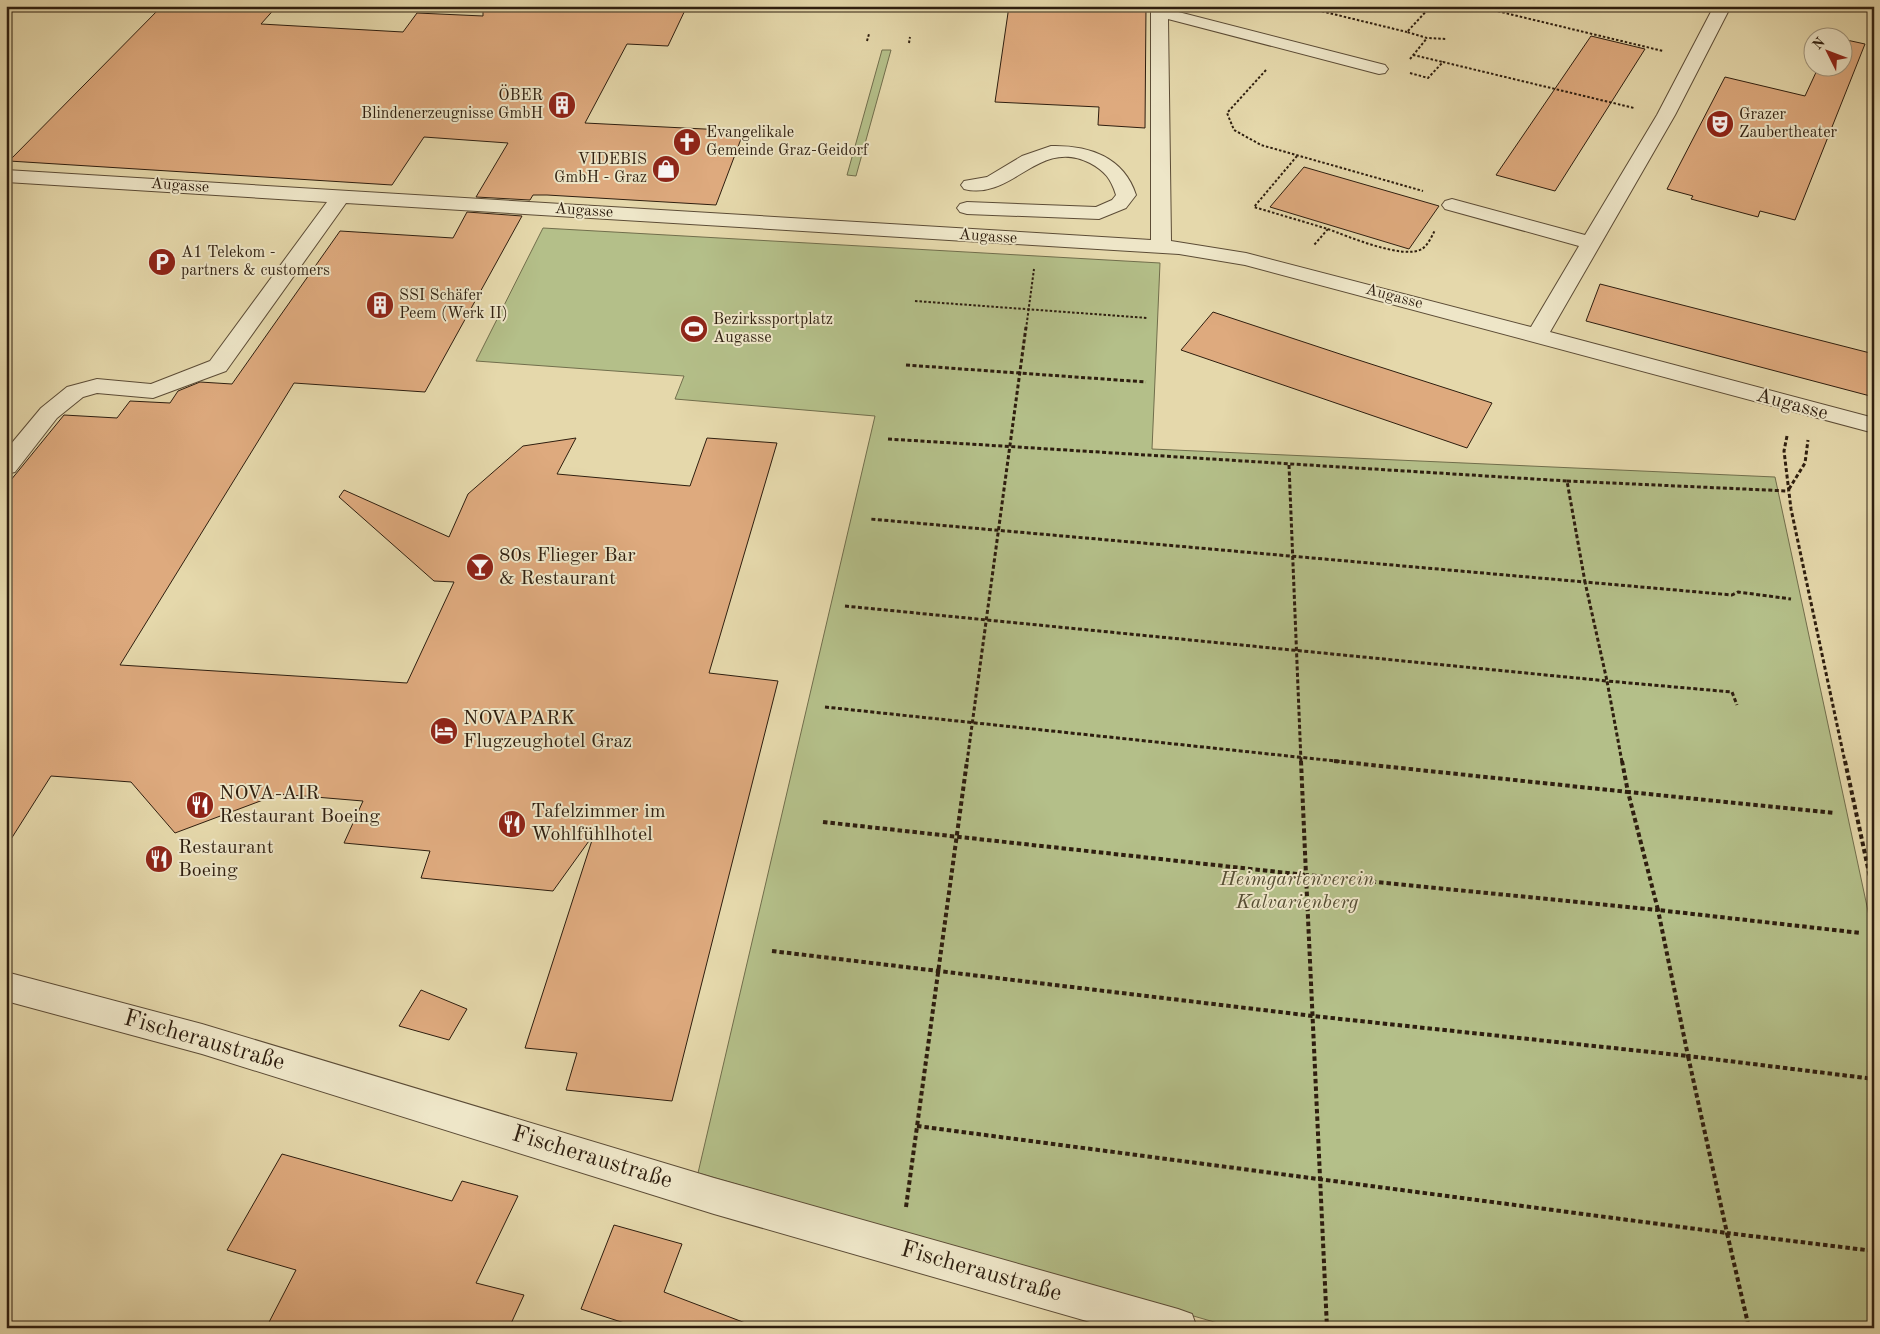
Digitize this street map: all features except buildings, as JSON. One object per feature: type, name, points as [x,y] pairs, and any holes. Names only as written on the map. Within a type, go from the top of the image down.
[{"type":"street","points":[[1537,336],[1590,242],[1666,116],[1723,6]]},
{"type":"street","points":[[1161,247],[1159,12],[1379,69]]},
{"type":"street","points":[[967,208],[1099,213],[1119,204],[1126,195],[1120,179],[1109,165],[1097,159],[1071,152],[1040,155],[995,182],[970,184]]},
{"type":"street","name":"Augasse","points":[[6,176],[1161,247],[1246,260],[1874,426]]},
{"type":"street","points":[[6,466],[48,413],[75,392],[97,386],[153,391],[218,366],[342,196]]},
{"type":"street","points":[[1452,205],[1590,242]]},
{"type":"street","name":"Fischeraustraße","points":[[6,986],[202,1039],[714,1196],[1178,1328]]},
{"type":"path","points":[[1300,6],[1427,38],[1446,39]]},
{"type":"path","points":[[1407,32],[1431,6]]},
{"type":"path","points":[[1476,6],[1695,59]]},
{"type":"path","points":[[867,41],[868,34]]},
{"type":"path","points":[[908,43],[910,37]]},
{"type":"path","points":[[1409,60],[1427,38]]},
{"type":"path","points":[[1413,55],[1666,116]]},
{"type":"path","points":[[1409,72],[1428,78],[1442,62]]},
{"type":"path","points":[[1270,66],[1227,113],[1234,130],[1261,145],[1447,198],[1452,205],[1422,250],[1411,253],[1398,251],[1254,207],[1297,156]]},
{"type":"path","points":[[1311,249],[1328,229]]},
{"type":"path","points":[[905,1211],[1035,263]]},
{"type":"path","points":[[915,301],[1148,318]]},
{"type":"path","points":[[906,366],[1019,372],[1146,382]]},
{"type":"path","points":[[1788,434],[1784,451],[1788,490],[1874,896]]},
{"type":"path","points":[[1788,490],[1806,462],[1808,438]]},
{"type":"path","points":[[888,439],[1009,448],[1567,481],[1788,490]]},
{"type":"path","points":[[1289,465],[1326,1328]]},
{"type":"path","points":[[1567,481],[1585,582],[1607,681],[1628,792],[1658,910],[1688,1056],[1749,1328]]},
{"type":"path","points":[[870,519],[1732,595],[1738,592],[1791,598]]},
{"type":"path","points":[[845,606],[1732,692],[1737,705]]},
{"type":"path","points":[[825,707],[972,724],[1835,813]]},
{"type":"path","points":[[823,822],[956,838],[1658,910],[1861,933]]},
{"type":"path","points":[[772,951],[1313,1016],[1688,1056],[1874,1079]]},
{"type":"path","points":[[917,1126],[1320,1181],[1874,1251]]},
{"type":"green space","points":[[882,50],[891,50],[856,176],[847,175]]},
{"type":"green space","name":"Heimgartenverein Kalvarienberg","points":[[543,228],[1160,263],[1152,449],[1775,477],[1874,939],[1874,987],[1870,988],[1874,1009],[1874,1328],[1235,1328],[698,1173],[875,416],[675,399],[684,376],[476,361]]},
{"type":"place","name":"ÖBER Blindenerzeugnisse GmbH","points":[[562,105]]},
{"type":"place","name":"Grazer Zaubertheater","points":[[1720,124]]},
{"type":"place","name":"Evangelikale Gemeinde Graz-Geidorf","points":[[687,142]]},
{"type":"place","name":"VIDEBIS GmbH - Graz","points":[[666,169]]},
{"type":"place","name":"A1 Telekom - partners & customers","points":[[162,262]]},
{"type":"place","name":"SSI Schäfer Peem (Werk II)","points":[[380,305]]},
{"type":"place","name":"Bezirkssportplatz Augasse","points":[[694,329]]},
{"type":"place","name":"80s Flieger Bar & Restaurant","points":[[480,567]]},
{"type":"place","name":"NOVAPARK Flugzeughotel Graz","points":[[444,731]]},
{"type":"place","name":"NOVA-AIR Restaurant Boeing","points":[[200,805]]},
{"type":"place","name":"Tafelzimmer im Wohlfühlhotel","points":[[512,824]]},
{"type":"place","name":"Restaurant Boeing","points":[[159,859]]}]
